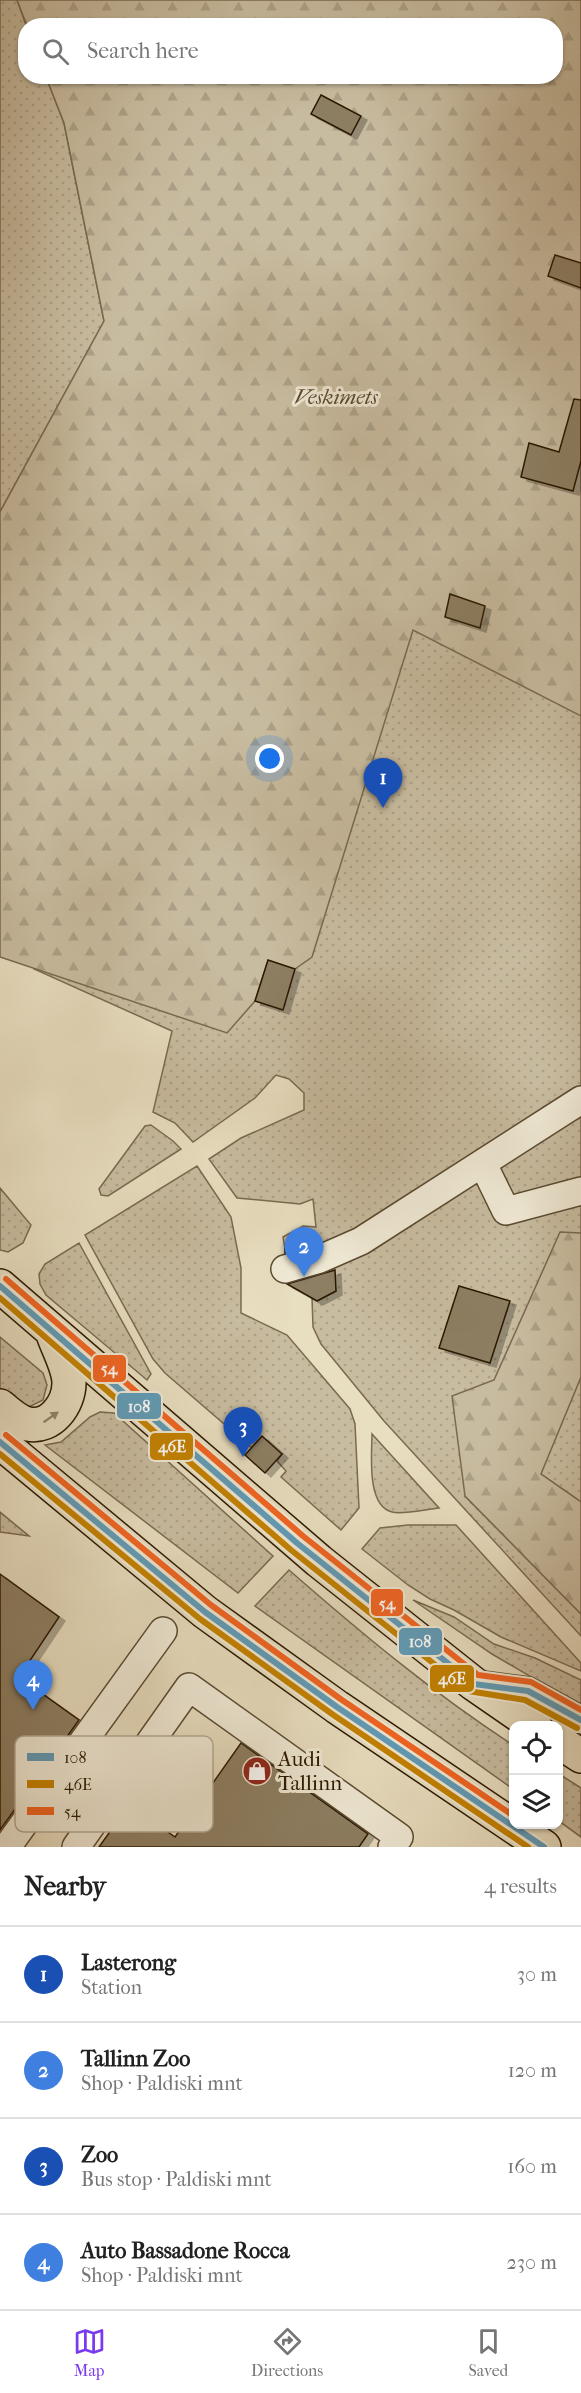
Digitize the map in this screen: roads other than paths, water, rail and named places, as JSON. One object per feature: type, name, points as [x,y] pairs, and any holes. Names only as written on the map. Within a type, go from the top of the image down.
[{"type":"main road","points":[[0,1286],[297,1543],[474,1684],[529,1721]]},
{"type":"main road","points":[[0,1406],[27,1424],[43,1423],[58,1413],[67,1399],[69,1382],[53,1333]]},
{"type":"main road","points":[[0,1442],[205,1612],[337,1707],[544,1847]]},
{"type":"main road","points":[[563,1744],[581,1756]]},
{"type":"street","points":[[285,1269],[320,1259],[361,1241],[581,1100]]},
{"type":"street","points":[[483,1164],[506,1211],[581,1191]]},
{"type":"street","points":[[87,1736],[163,1631]]},
{"type":"street","points":[[474,1684],[528,1691],[581,1720]]},
{"type":"street","points":[[154,1736],[189,1687],[399,1837],[392,1847]]},
{"type":"street","points":[[482,1807],[519,1847]]},
{"type":"street","points":[[7,1847],[18,1832]]},
{"type":"street","points":[[76,1847],[87,1832]]},
{"type":"place","name":"Lasterong","points":[[383,808]]},
{"type":"place","name":"Tallinn Zoo","points":[[304,1277]]},
{"type":"place","name":"Zoo","points":[[243,1457]]},
{"type":"place","name":"Auto Bassadone Rocca","points":[[33,1710]]},
{"type":"place","name":"Audi Tallinn","points":[[257,1771]]},
{"type":"park label","name":"Veskimets","points":[[336,397]]}]
